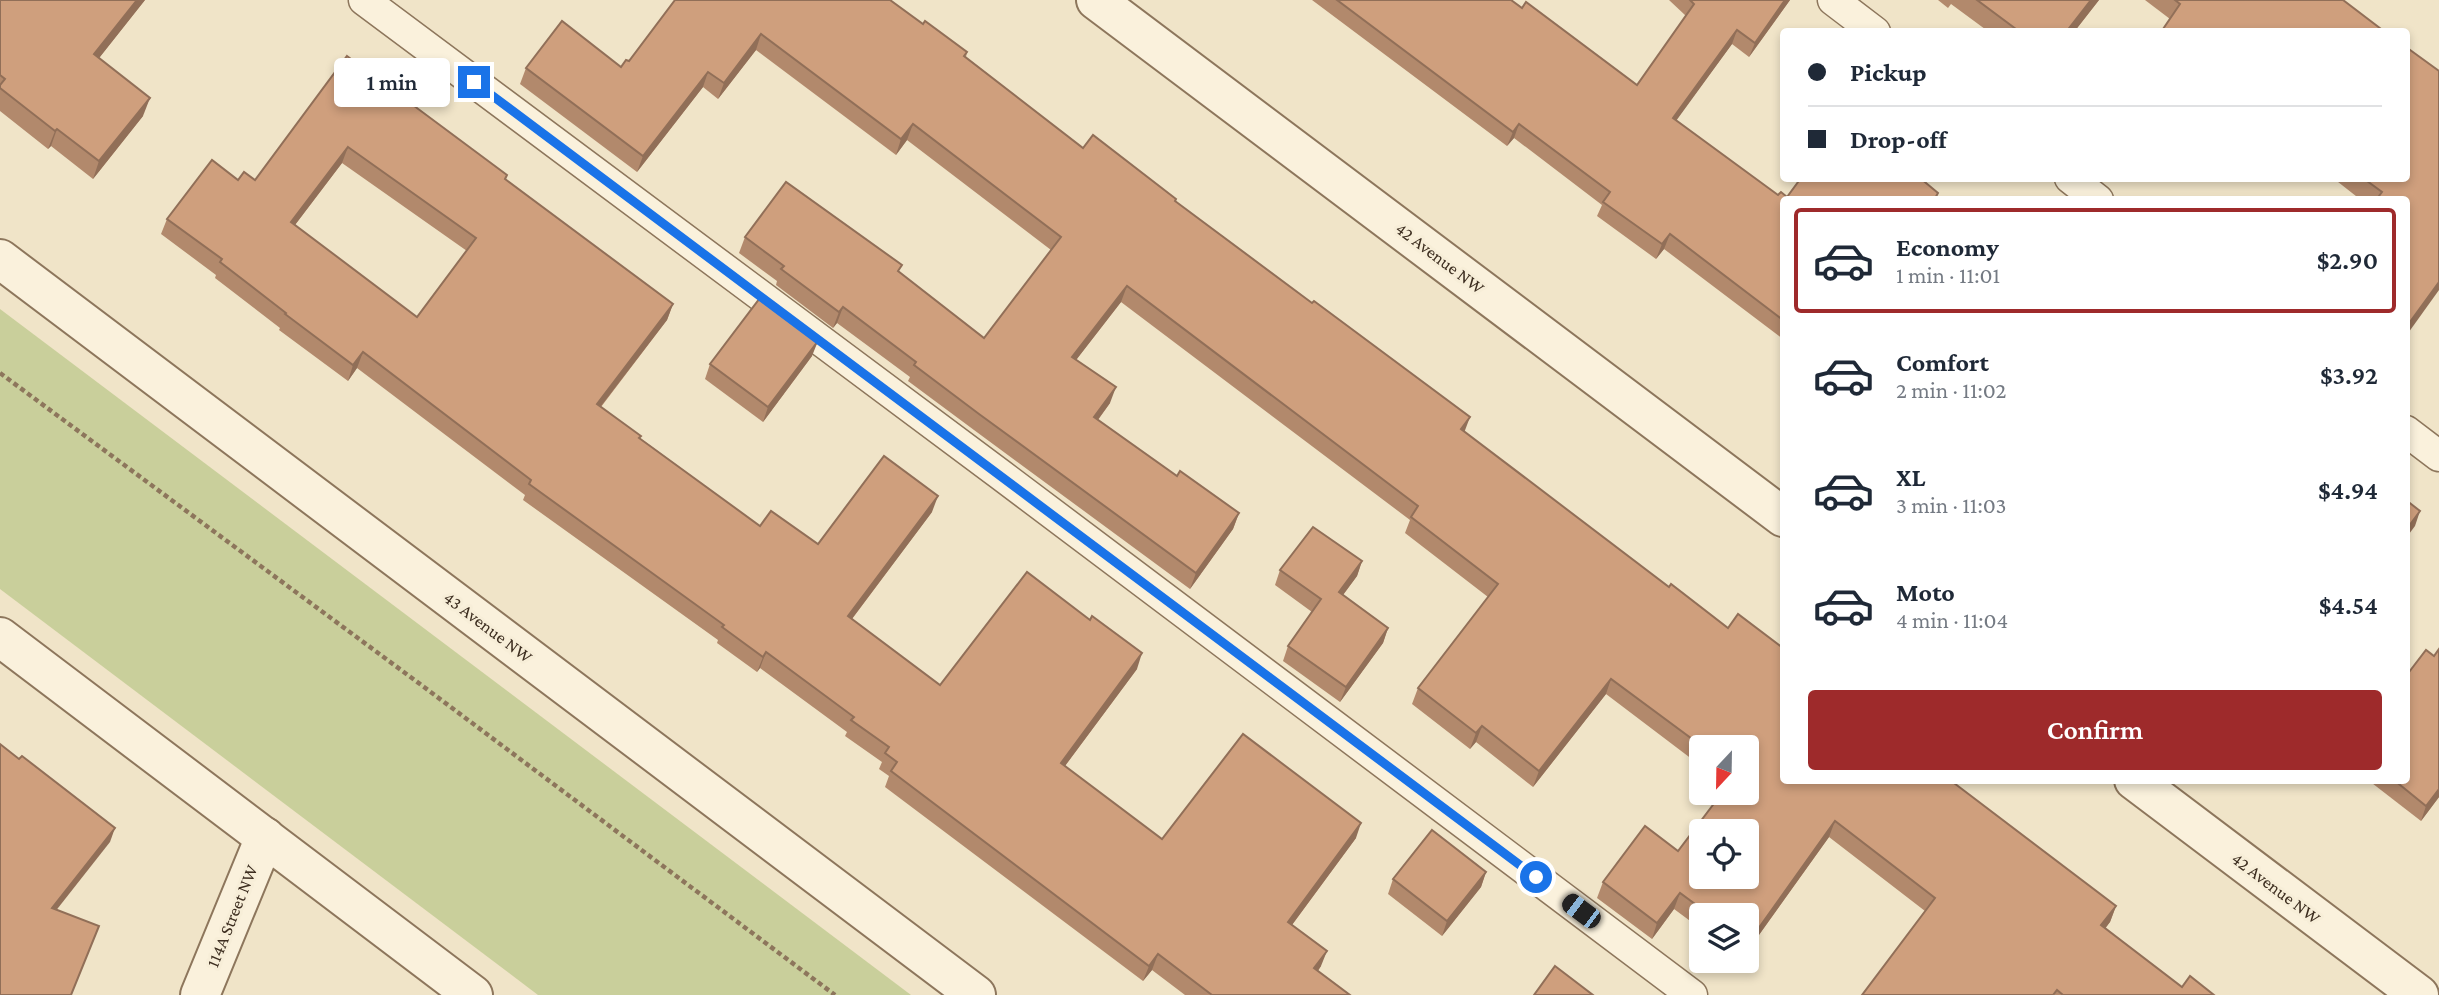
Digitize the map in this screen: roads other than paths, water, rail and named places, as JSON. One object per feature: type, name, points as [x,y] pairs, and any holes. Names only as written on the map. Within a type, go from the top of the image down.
[{"type":"street","name":"42 Avenue NW","points":[[1096,0],[1780,515]]},
{"type":"street","name":"43 Avenue NW","points":[[0,259],[976,995]]},
{"type":"street","points":[[0,637],[473,995]]},
{"type":"street","name":"42 Avenue NW","points":[[2139,784],[2419,995]]},
{"type":"street","name":"114A Street NW","points":[[200,995],[265,837]]},
{"type":"street","points":[[2428,995],[2439,981]]},
{"type":"lane","points":[[364,0],[990,466],[1692,995]]},
{"type":"lane","points":[[1833,0],[1870,28]]},
{"type":"lane","points":[[2075,182],[2093,196]]},
{"type":"lane","points":[[2410,434],[2439,456]]}]
